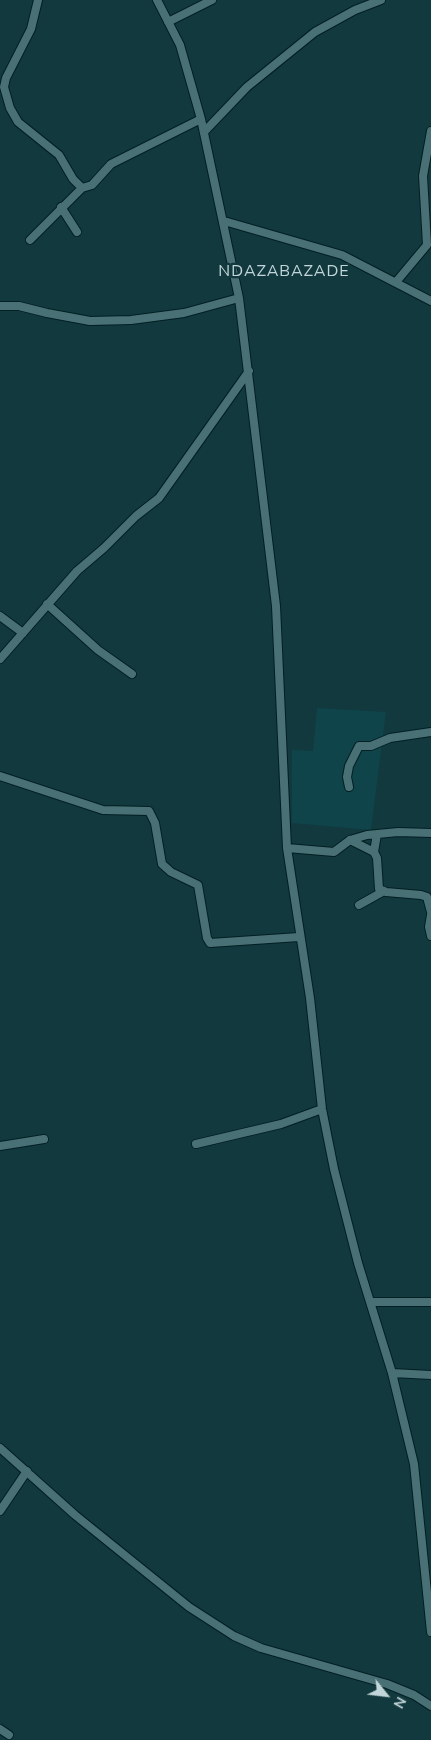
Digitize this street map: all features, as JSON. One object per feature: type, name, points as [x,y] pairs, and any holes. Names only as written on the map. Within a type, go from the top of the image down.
[{"type":"street","points":[[38,0],[31,29],[6,78],[4,87],[10,108],[18,122],[60,155],[73,179],[82,188]]},
{"type":"street","points":[[157,0],[180,45],[202,118],[239,298],[276,606],[287,848],[299,937],[310,998],[322,1109],[358,1263],[392,1373],[414,1464],[422,1528],[431,1632]]},
{"type":"street","points":[[168,22],[212,0]]},
{"type":"street","points":[[204,132],[247,87],[321,27],[381,0]]},
{"type":"street","points":[[30,240],[82,188],[92,186],[111,164],[202,118]]},
{"type":"street","points":[[396,282],[427,245],[423,176],[431,131]]},
{"type":"street","points":[[61,207],[77,232]]},
{"type":"street","points":[[224,222],[316,246],[342,255],[431,300]]},
{"type":"street","points":[[0,306],[19,306],[90,320],[131,320],[184,313],[239,298]]},
{"type":"street","points":[[0,659],[77,571],[159,498],[249,371]]},
{"type":"street","points":[[47,604],[98,650],[132,674]]},
{"type":"street","points":[[0,616],[22,633]]},
{"type":"street","points":[[349,788],[347,777],[349,766],[359,746],[371,746],[390,738],[431,732]]},
{"type":"street","points":[[0,776],[103,810],[149,811],[155,823],[162,864],[171,872],[198,885],[207,938],[210,943],[299,937]]},
{"type":"street","points":[[287,848],[334,852],[350,840],[377,834],[398,832],[431,833]]},
{"type":"street","points":[[377,834],[374,852],[377,858],[377,882],[379,889],[427,897],[431,914],[429,927],[431,936]]},
{"type":"street","points":[[350,840],[374,852]]},
{"type":"street","points":[[360,905],[384,891]]},
{"type":"street","points":[[196,1144],[281,1124],[322,1109]]},
{"type":"street","points":[[0,1146],[44,1139]]},
{"type":"street","points":[[371,1302],[431,1302]]},
{"type":"street","points":[[392,1373],[431,1375]]},
{"type":"street","points":[[0,1448],[75,1515],[189,1607],[234,1636],[262,1648],[387,1684],[414,1695],[431,1706]]},
{"type":"street","points":[[0,1512],[27,1471]]},
{"type":"street","points":[[422,1528],[431,1528]]},
{"type":"street","points":[[0,1729],[9,1735]]},
{"type":"shaded area","points":[[317,708],[386,712],[371,830],[292,823],[292,750],[313,751]]},
{"type":"district","name":"NDAZABAZADE","points":[[284,272]]}]
